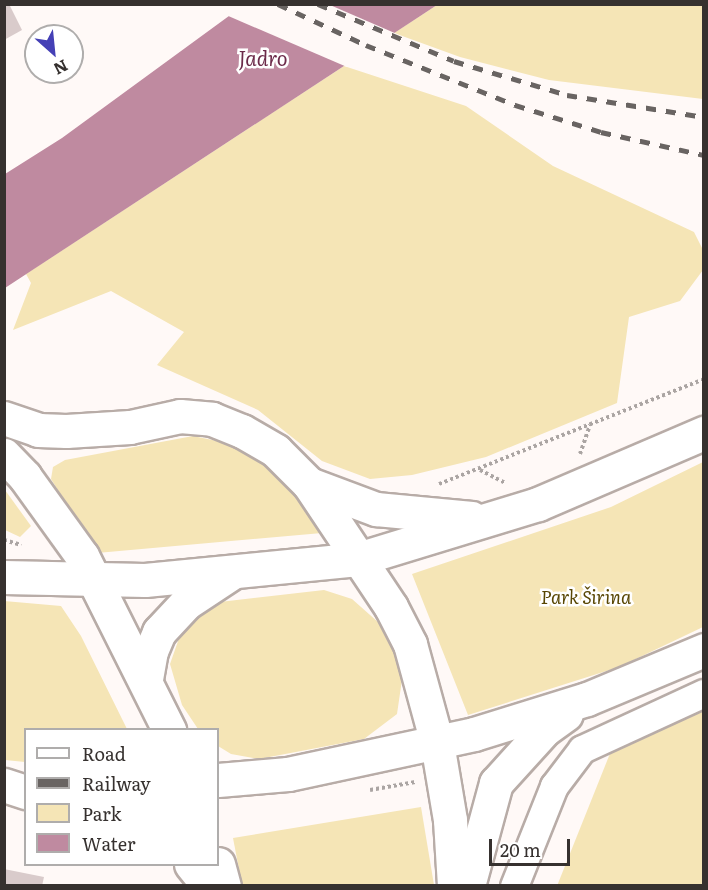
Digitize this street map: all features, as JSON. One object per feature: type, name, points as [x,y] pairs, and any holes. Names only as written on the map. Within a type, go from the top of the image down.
[{"type":"main road","points":[[4,418],[38,430],[66,431],[130,427],[180,416],[212,419],[242,431],[276,451],[309,484],[410,644],[437,743],[443,776],[454,885]]},
{"type":"main road","points":[[4,577],[93,580],[234,572],[358,560],[500,518],[704,433]]},
{"type":"main road","points":[[4,455],[58,521],[93,580],[146,679],[169,728]]},
{"type":"main road","points":[[309,484],[375,509],[458,519],[500,518]]},
{"type":"main road","points":[[146,679],[151,651],[159,632],[199,592],[234,572]]},
{"type":"main road","points":[[219,780],[288,774],[437,743],[527,720],[587,699],[704,650]]},
{"type":"main road","points":[[468,885],[496,783],[544,730],[587,699]]},
{"type":"main road","points":[[4,781],[24,781]]},
{"type":"main road","points":[[4,786],[24,791]]},
{"type":"main road","points":[[193,866],[209,885]]},
{"type":"main road","points":[[219,866],[224,885]]},
{"type":"lane","points":[[514,885],[554,786],[582,749],[704,693]]},
{"type":"path","points":[[578,458],[590,425]]},
{"type":"path","points":[[480,469],[511,486]]},
{"type":"path","points":[[368,790],[443,776]]},
{"type":"green space","points":[[437,5],[703,5],[703,99],[549,80],[460,57],[394,33]]},
{"type":"green space","points":[[344,66],[466,106],[553,166],[694,232],[703,250],[703,270],[680,301],[629,317],[617,403],[486,457],[412,475],[370,479],[322,461],[258,410],[157,365],[184,332],[111,291],[13,330],[31,283],[26,274]]},
{"type":"green space","points":[[193,436],[232,444],[259,459],[293,488],[322,533],[97,553],[51,479],[53,467],[65,460]]},
{"type":"green space","name":"Park Širina","points":[[703,462],[703,627],[619,667],[468,715],[412,574],[611,507]]},
{"type":"green space","points":[[5,490],[31,526],[20,537],[5,530]]},
{"type":"green space","points":[[324,590],[352,599],[387,630],[404,666],[397,714],[364,739],[259,759],[231,754],[219,747],[219,728],[197,728],[182,705],[170,664],[184,624],[211,603]]},
{"type":"green space","points":[[4,601],[61,606],[81,636],[127,728],[24,728],[24,762],[5,760]]},
{"type":"green space","points":[[703,706],[703,885],[557,886],[611,751]]},
{"type":"green space","points":[[421,807],[434,885],[242,885],[233,838]]},
{"type":"water","name":"Jadro","points":[[244,5],[437,5],[5,288],[5,174],[62,138]]},
{"type":"pier","points":[[239,4],[330,5],[397,34],[347,67],[226,15]]},
{"type":"building","points":[[4,4],[9,4],[22,30],[4,40]]},
{"type":"building","points":[[4,869],[44,877],[42,886],[4,886]]},
{"type":"railway","points":[[278,4],[366,45],[515,105],[601,132],[704,155]]},
{"type":"railway","points":[[318,4],[454,61],[567,95],[704,117]]}]
